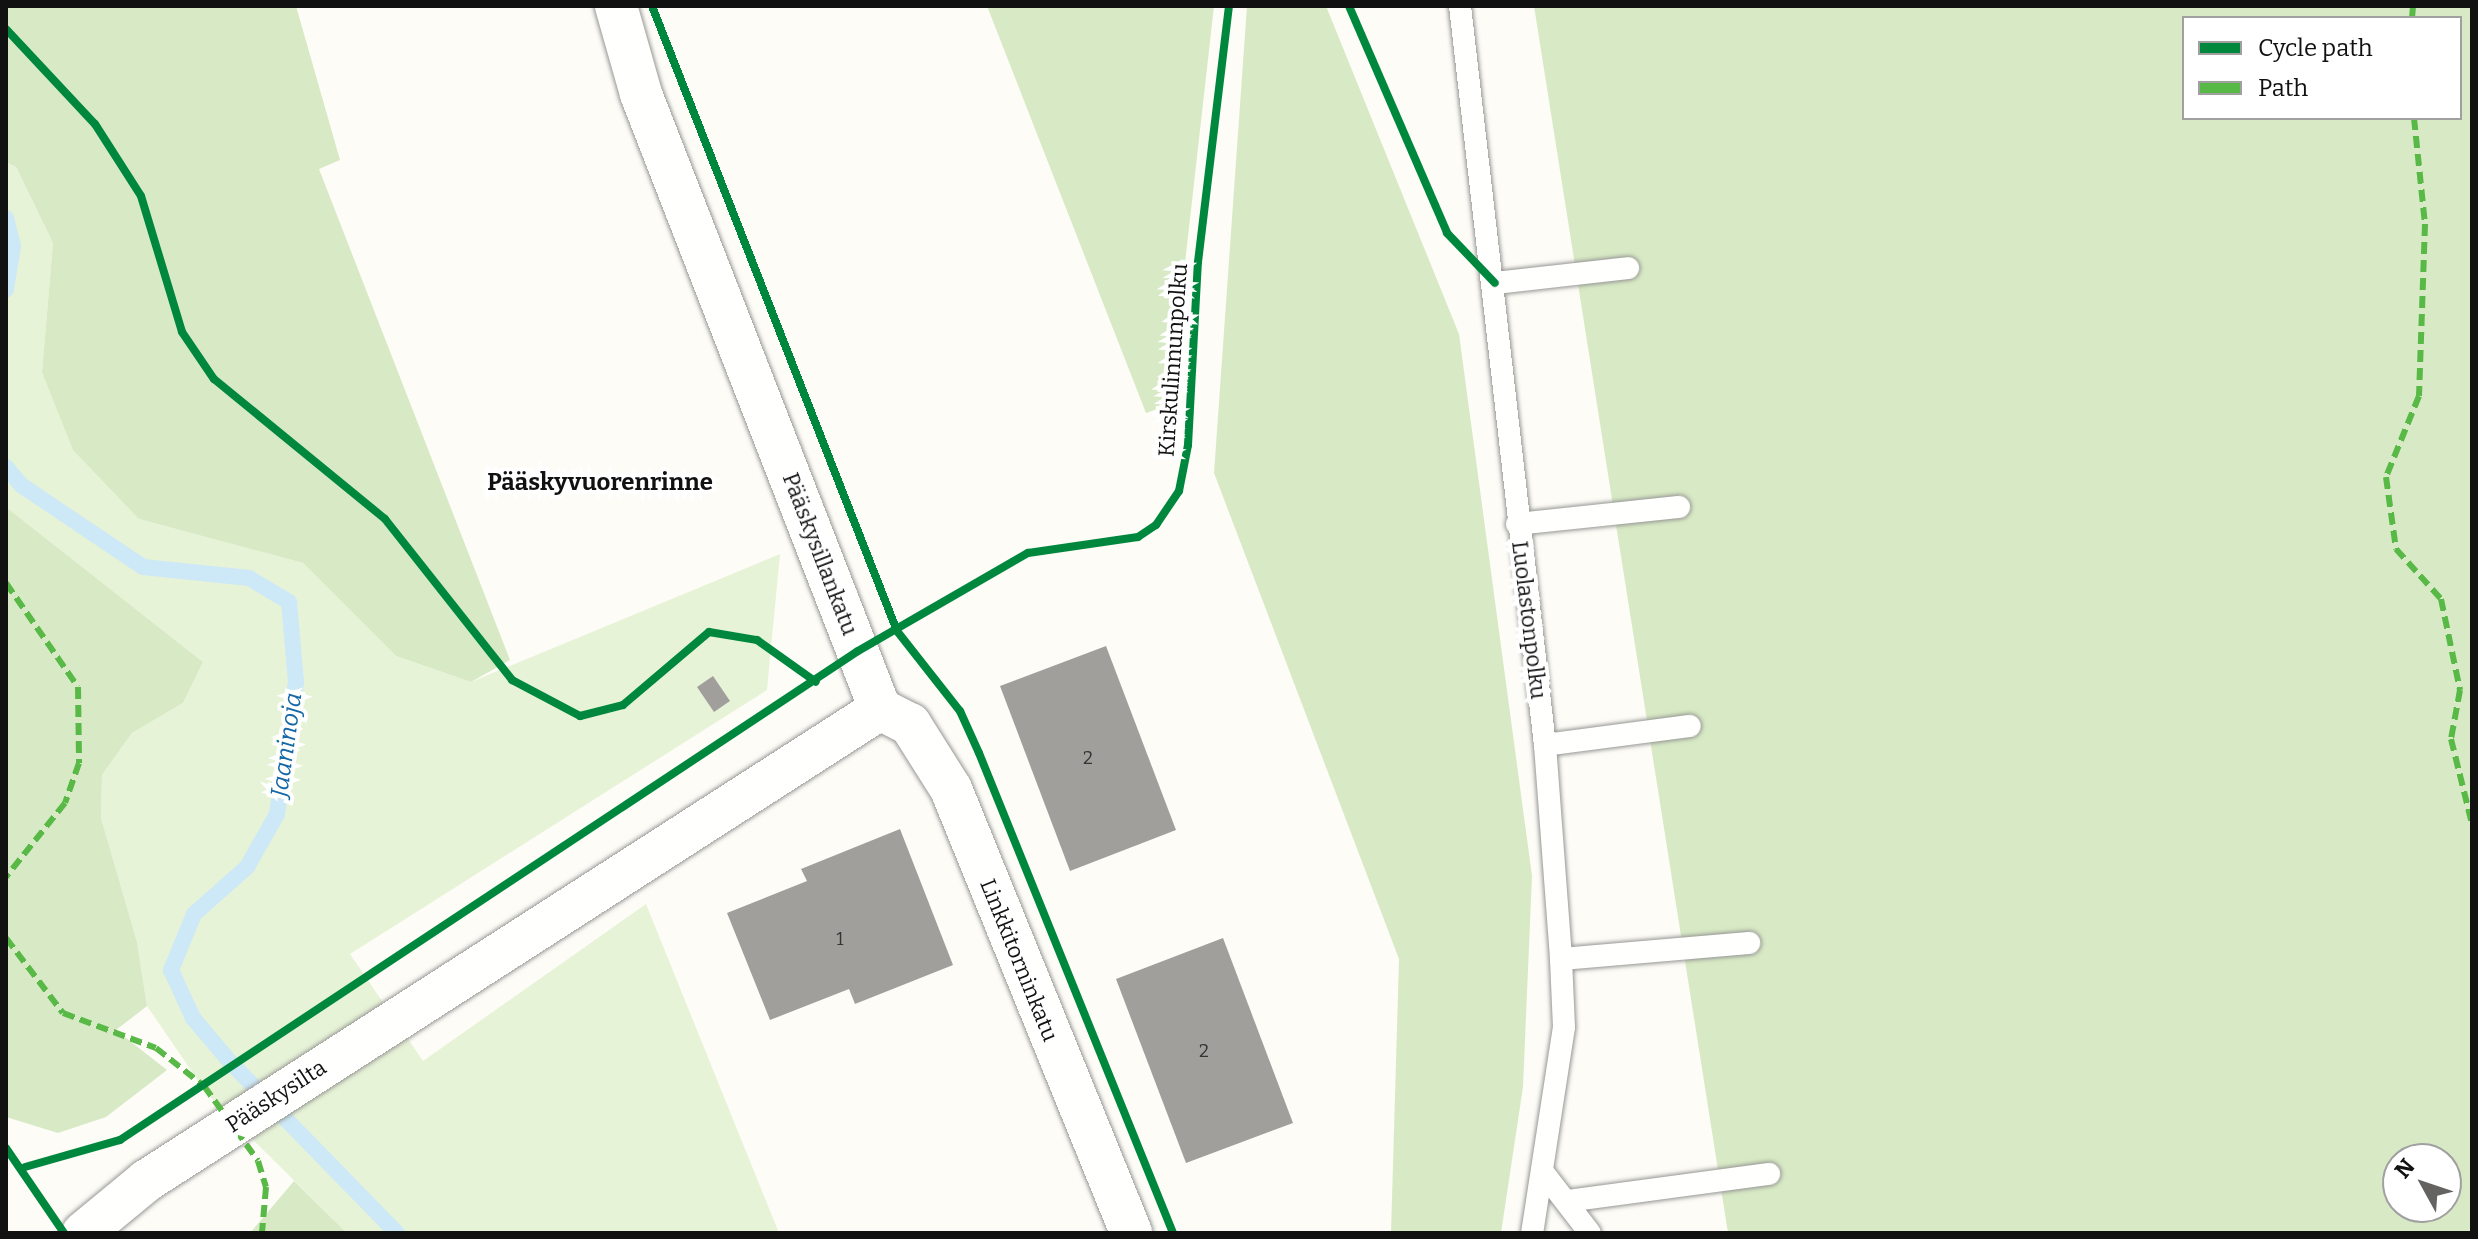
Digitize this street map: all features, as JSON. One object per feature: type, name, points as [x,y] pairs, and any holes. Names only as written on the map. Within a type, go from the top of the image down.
[{"type":"street","name":"Pääskysillankatu","points":[[616,6],[641,94],[880,709]]},
{"type":"street","name":"Pääskysilta","points":[[83,1233],[146,1181],[880,709]]},
{"type":"street","name":"Linkkitorninkatu","points":[[880,709],[910,724],[951,789],[1131,1233]]},
{"type":"lane","name":"Luolastonpolku","points":[[1460,6],[1495,283],[1517,524],[1545,745],[1561,959],[1564,1027],[1532,1233]]},
{"type":"lane","points":[[1495,283],[1628,268]]},
{"type":"lane","points":[[1517,524],[1679,507]]},
{"type":"lane","points":[[1545,745],[1690,726]]},
{"type":"lane","points":[[1561,959],[1749,943]]},
{"type":"lane","points":[[1542,1171],[1590,1233]]},
{"type":"lane","points":[[1568,1201],[1769,1174]]},
{"type":"green space","points":[[6,6],[296,6],[340,160],[319,169],[510,660],[471,682],[396,656],[303,563],[139,519],[73,450],[42,372],[53,243],[16,167],[6,162]]},
{"type":"green space","points":[[987,6],[1214,6],[1169,405],[1146,413]]},
{"type":"green space","points":[[1247,6],[1326,6],[1459,334],[1532,876],[1523,1087],[1501,1233],[1391,1233],[1399,959],[1214,473]]},
{"type":"green space","points":[[1534,6],[2472,6],[2472,1233],[1728,1233]]},
{"type":"green space","points":[[6,162],[16,167],[53,243],[42,372],[139,519],[303,563],[396,656],[471,682],[780,554],[767,690],[350,954],[423,1061],[646,904],[779,1233],[347,1233],[208,1095],[147,1006],[137,942],[101,818],[102,775],[132,733],[183,703],[203,662],[6,507]]},
{"type":"green space","points":[[6,507],[203,662],[183,703],[132,733],[102,775],[101,818],[137,942],[147,1006],[116,1030],[167,1070],[106,1117],[58,1133],[6,1117]]},
{"type":"green space","points":[[294,1181],[347,1233],[250,1233]]},
{"type":"building","points":[[1106,646],[1176,830],[1070,871],[1000,686]]},
{"type":"building","points":[[713,676],[730,701],[714,712],[697,687]]},
{"type":"building","points":[[900,829],[953,965],[855,1004],[849,989],[770,1020],[727,913],[807,881],[801,869]]},
{"type":"building","points":[[1223,938],[1293,1123],[1186,1163],[1116,979]]},
{"type":"waterway","name":"Jaaninoja","points":[[6,218],[13,246],[6,289]]},
{"type":"waterway","name":"Jaaninoja","points":[[6,467],[21,485],[143,567],[249,578],[289,602],[296,682],[277,814],[247,867],[194,914],[171,970],[193,1018],[231,1063],[397,1233]]},
{"type":"marked path","points":[[2412,16],[2413,6]]},
{"type":"marked path","points":[[2414,120],[2425,224],[2419,396],[2386,477],[2396,549],[2441,599],[2460,690],[2451,739],[2472,824]]},
{"type":"marked path","points":[[6,583],[78,687],[79,763],[65,803],[6,877]]},
{"type":"marked path","points":[[6,938],[63,1013],[156,1048],[204,1086],[258,1161],[266,1187],[262,1233]]},
{"type":"cycle path","points":[[652,6],[897,631],[960,711],[1173,1233]]},
{"type":"cycle path","name":"Kirskulinnunpolku","points":[[25,1167],[120,1140],[858,651],[1028,553],[1138,537],[1156,525],[1179,491],[1188,445],[1198,262],[1229,6]]},
{"type":"cycle path","points":[[1349,6],[1447,233],[1495,283]]},
{"type":"cycle path","points":[[6,29],[95,124],[141,196],[182,332],[214,379],[385,519],[512,680],[580,716],[623,705],[709,632],[757,640],[816,682]]},
{"type":"cycle path","points":[[6,1148],[64,1233]]},
{"type":"district","name":"Pääskyvuorenrinne","points":[[600,483]]}]
